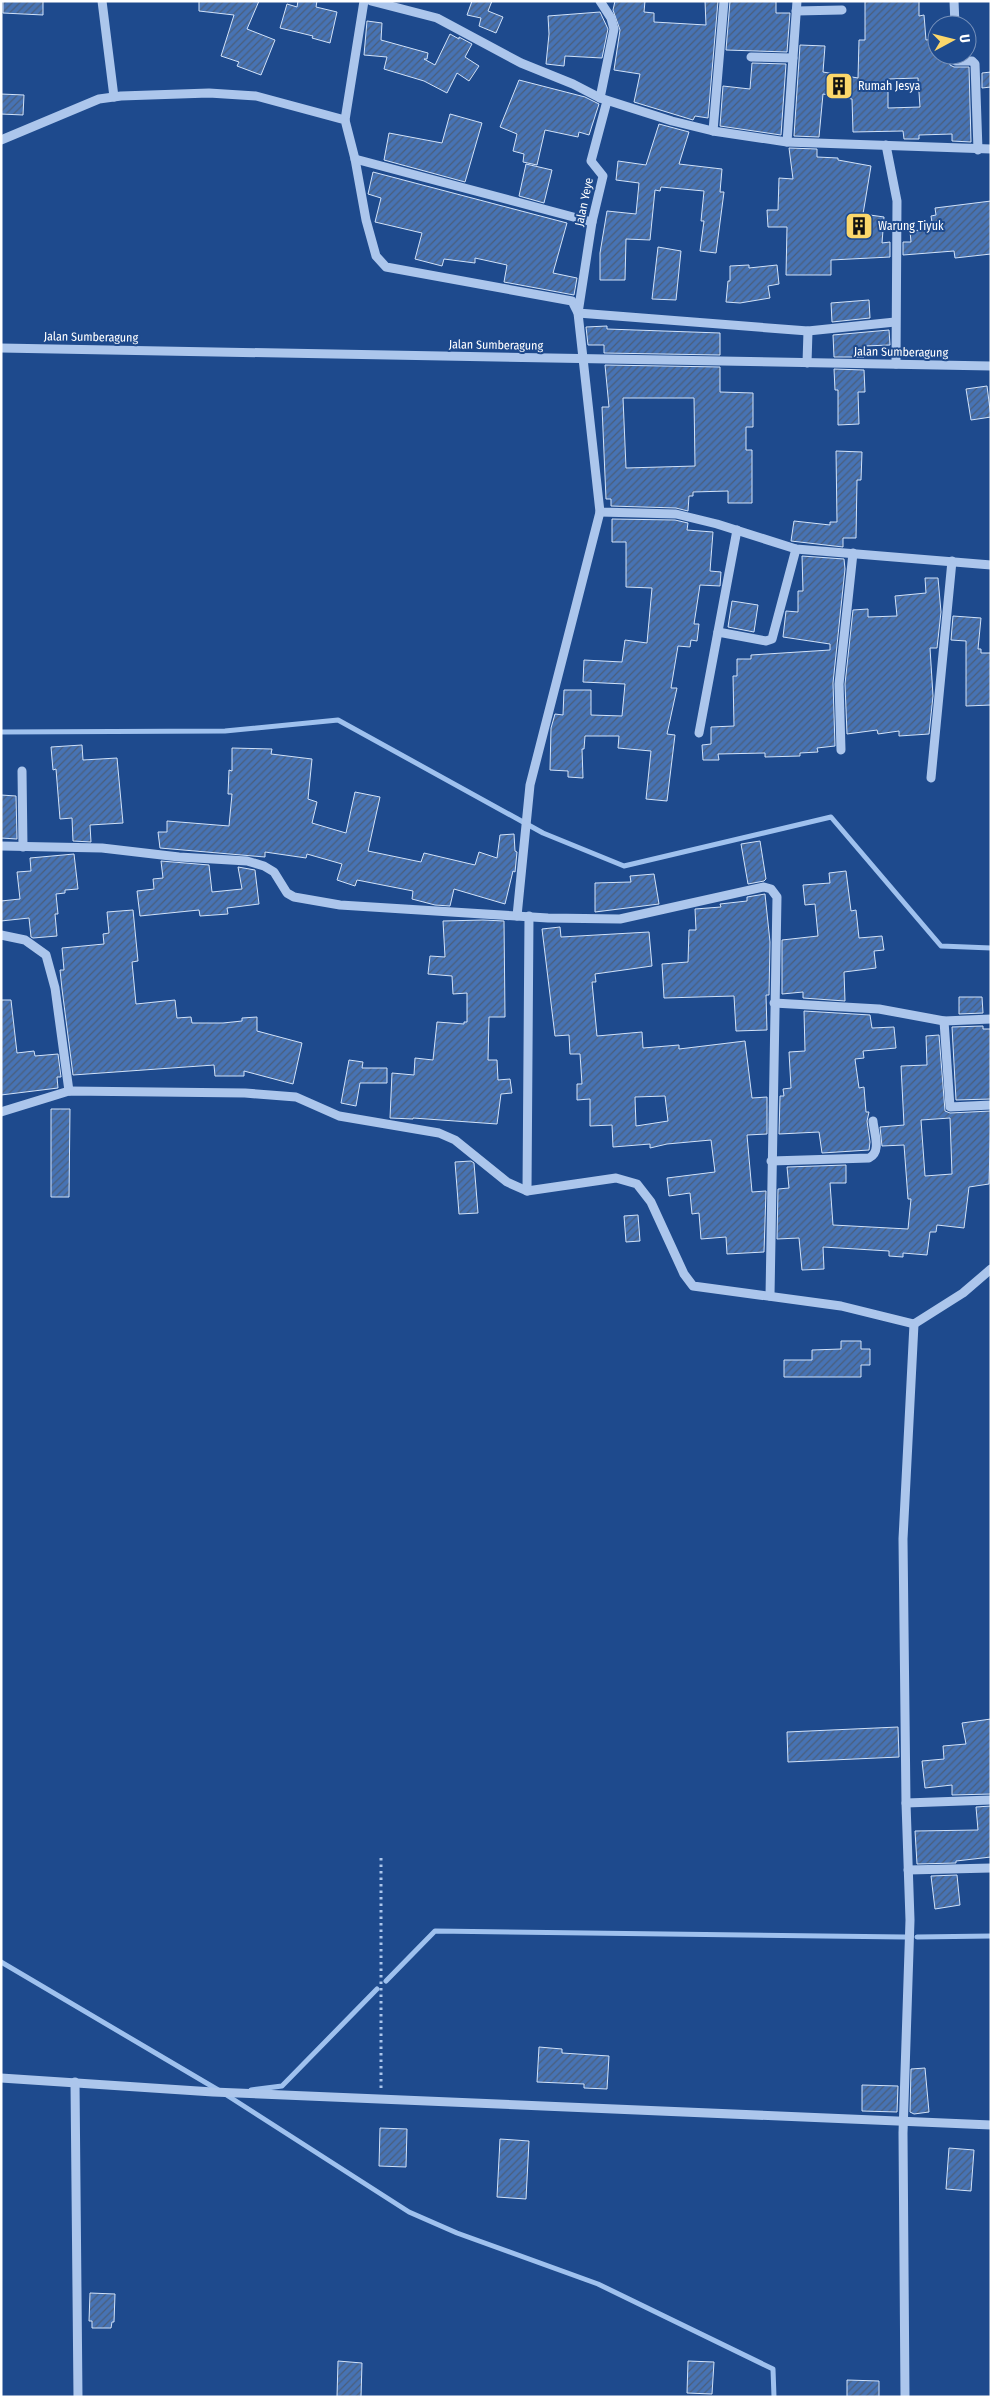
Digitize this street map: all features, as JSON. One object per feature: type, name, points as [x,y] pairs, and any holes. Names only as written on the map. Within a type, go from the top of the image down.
[{"type":"street","points":[[102,1],[114,97]]},
{"type":"street","points":[[364,1],[346,120],[366,220],[376,256],[381,263],[386,266],[572,301],[578,313],[808,331],[896,325]]},
{"type":"street","points":[[371,1],[437,18],[521,63],[573,84],[604,100],[713,131],[788,142],[991,150]]},
{"type":"street","points":[[600,1],[612,18],[614,29],[604,100]]},
{"type":"street","points":[[713,131],[724,1]]},
{"type":"street","points":[[954,1],[955,15]]},
{"type":"street","points":[[788,142],[797,6],[842,10]]},
{"type":"street","points":[[751,57],[794,58]]},
{"type":"street","points":[[975,65],[978,150]]},
{"type":"street","points":[[1,140],[99,99],[114,97],[209,93],[256,96],[346,120]]},
{"type":"street","name":"Jalan Yeye","points":[[600,512],[578,313],[592,222],[603,176],[591,161],[604,100]]},
{"type":"street","points":[[886,145],[897,200],[896,364]]},
{"type":"street","points":[[355,159],[592,222]]},
{"type":"street","points":[[807,362],[808,331]]},
{"type":"street","name":"Jalan Sumberagung","points":[[1,348],[991,366]]},
{"type":"street","points":[[517,916],[530,785],[600,512],[676,514],[737,530],[796,550],[991,565]]},
{"type":"street","points":[[699,733],[737,530]]},
{"type":"street","points":[[718,632],[766,641],[772,639],[796,550]]},
{"type":"street","points":[[841,750],[839,684],[853,553]]},
{"type":"street","points":[[931,778],[952,561]]},
{"type":"street","points":[[22,771],[23,847]]},
{"type":"street","points":[[1,846],[102,848],[179,857],[247,861],[264,866],[274,872],[288,893],[294,896],[340,905],[517,916],[620,919],[764,887],[771,888],[777,897],[770,1296]]},
{"type":"street","points":[[526,1191],[529,916]]},
{"type":"street","points":[[1,935],[25,940],[46,955],[55,988],[69,1091]]},
{"type":"street","points":[[774,1003],[878,1009],[944,1021],[991,1019]]},
{"type":"street","points":[[944,1021],[950,1107],[991,1105]]},
{"type":"street","points":[[1,1112],[69,1091],[245,1093],[296,1098],[339,1116],[438,1133],[455,1140],[507,1182],[526,1191],[616,1178],[637,1184],[651,1202],[684,1274],[693,1286],[841,1306],[914,1324],[963,1293],[991,1269]]},
{"type":"street","points":[[771,1161],[869,1158],[877,1151],[873,1121]]},
{"type":"street","points":[[905,2397],[904,2120],[910,1920],[906,1803],[903,1539],[914,1324]]},
{"type":"street","points":[[906,1803],[991,1800]]},
{"type":"street","points":[[908,1870],[991,1868]]},
{"type":"street","points":[[1,2078],[213,2092],[991,2125]]},
{"type":"street","points":[[75,2082],[78,2397]]},
{"type":"path","points":[[381,1857],[381,2099]]},
{"type":"building","points":[[3,1],[43,1],[43,15],[3,13]]},
{"type":"building","points":[[199,1],[259,1],[247,29],[275,40],[261,75],[237,66],[239,62],[221,56],[234,15],[199,11]]},
{"type":"building","points":[[298,1],[317,1],[316,7],[337,12],[330,43],[312,38],[313,36],[280,28],[287,4],[297,7]]},
{"type":"building","points":[[472,1],[492,1],[488,11],[503,17],[496,33],[479,26],[481,18],[467,15]]},
{"type":"building","points":[[615,1],[645,1],[644,12],[654,13],[654,22],[706,25],[705,1],[718,1],[708,118],[695,116],[693,120],[634,102],[640,74],[614,70],[620,30],[613,10]]},
{"type":"building","points":[[730,1],[776,1],[776,13],[790,13],[787,52],[726,50]]},
{"type":"building","points":[[865,1],[919,1],[919,16],[924,15],[927,40],[927,65],[969,67],[971,142],[952,141],[952,134],[919,135],[919,139],[904,139],[903,131],[853,132],[852,99],[823,94],[819,137],[794,136],[800,45],[825,46],[823,72],[858,78],[859,40],[865,40]],"holes":[[[918,78],[920,107],[888,108],[888,79]]]},
{"type":"building","points":[[600,12],[608,29],[602,58],[565,56],[564,66],[546,64],[549,34],[548,16]]},
{"type":"building","points":[[367,21],[382,23],[381,40],[428,53],[427,59],[424,59],[435,65],[450,34],[459,39],[459,37],[472,44],[465,57],[479,66],[469,81],[457,73],[447,93],[424,81],[384,69],[387,57],[364,55]]},
{"type":"building","points":[[752,63],[786,64],[781,135],[720,126],[723,86],[750,89]]},
{"type":"building","points":[[991,72],[991,87],[982,88],[982,73]]},
{"type":"building","points":[[519,80],[585,97],[599,104],[589,135],[579,132],[578,137],[545,130],[537,165],[523,162],[524,154],[513,151],[517,134],[500,127]]},
{"type":"building","points":[[1,94],[24,95],[23,115],[1,114]]},
{"type":"building","points":[[450,114],[482,123],[465,182],[384,160],[389,133],[442,143]]},
{"type":"building","points":[[659,124],[689,132],[679,164],[722,169],[720,192],[724,192],[716,253],[700,251],[704,221],[701,221],[704,191],[661,187],[660,191],[655,190],[650,240],[626,239],[625,280],[600,280],[600,253],[607,211],[636,214],[639,183],[616,180],[618,161],[646,165]]},
{"type":"building","points":[[789,148],[817,149],[817,157],[838,158],[838,160],[871,166],[863,214],[884,217],[882,243],[890,242],[890,257],[831,260],[831,275],[786,275],[787,227],[768,227],[767,210],[778,210],[779,178],[793,179]]},
{"type":"building","points":[[526,164],[552,170],[544,203],[519,196]]},
{"type":"building","points":[[373,172],[567,223],[553,273],[577,278],[574,295],[504,282],[507,265],[475,258],[475,263],[444,259],[442,266],[415,259],[422,233],[375,222],[381,198],[368,194]]},
{"type":"building","points":[[991,201],[991,254],[955,258],[954,251],[903,255],[903,242],[911,242],[910,231],[933,229],[931,216],[936,215],[935,208]]},
{"type":"building","points":[[658,247],[681,251],[676,300],[652,299]]},
{"type":"building","points":[[749,265],[749,268],[777,265],[779,284],[768,286],[770,298],[740,303],[726,302],[728,281],[730,281],[730,266]]},
{"type":"building","points":[[869,300],[870,318],[832,322],[831,303]]},
{"type":"building","points":[[607,326],[607,329],[720,333],[720,355],[604,353],[604,345],[588,345],[586,327]]},
{"type":"building","points":[[889,330],[890,345],[864,346],[864,357],[834,357],[833,335]]},
{"type":"building","points":[[605,365],[720,367],[720,392],[753,393],[753,427],[746,427],[746,450],[752,450],[752,503],[728,503],[728,491],[693,492],[693,496],[689,496],[688,511],[676,508],[611,506],[611,499],[606,499],[602,407],[609,407]],"holes":[[[623,398],[694,398],[695,466],[626,468]]]},
{"type":"building","points":[[834,369],[864,370],[865,392],[858,392],[859,424],[838,425],[838,390],[835,390]]},
{"type":"building","points":[[987,386],[991,417],[971,420],[966,389]]},
{"type":"building","points":[[836,451],[862,452],[861,480],[857,480],[856,538],[843,538],[843,547],[791,541],[794,521],[830,525],[830,522],[837,522]]},
{"type":"building","points":[[612,519],[675,520],[688,523],[687,530],[713,532],[710,571],[721,572],[720,586],[700,585],[694,624],[699,624],[697,641],[691,640],[690,647],[678,646],[671,688],[677,688],[667,734],[675,735],[667,801],[646,799],[651,751],[618,748],[619,736],[585,736],[584,749],[582,749],[583,778],[568,777],[568,771],[550,770],[551,728],[555,714],[563,715],[564,690],[591,690],[591,715],[622,716],[625,684],[583,682],[584,660],[622,662],[625,640],[647,643],[652,588],[626,587],[626,542],[612,542]]},
{"type":"building","points":[[802,556],[844,559],[845,569],[833,683],[835,746],[817,748],[818,752],[800,753],[800,756],[765,757],[765,753],[718,754],[719,760],[703,760],[702,745],[711,744],[711,727],[734,726],[733,676],[737,676],[737,659],[751,659],[751,655],[830,650],[830,644],[783,637],[786,611],[798,612],[798,591],[803,591]]},
{"type":"building","points":[[925,578],[938,578],[941,612],[937,648],[930,648],[933,696],[929,734],[899,736],[899,731],[878,734],[877,730],[847,734],[845,684],[853,610],[868,609],[868,617],[897,616],[895,596],[926,593]]},
{"type":"building","points":[[732,601],[758,605],[754,632],[728,627]]},
{"type":"building","points":[[953,616],[981,618],[978,649],[981,649],[981,653],[991,653],[991,705],[966,706],[966,641],[951,640]]},
{"type":"building","points":[[82,745],[83,760],[117,758],[123,823],[90,825],[91,842],[73,841],[72,818],[60,819],[56,769],[53,770],[51,747]]},
{"type":"building","points":[[232,748],[272,749],[271,754],[312,759],[308,799],[317,802],[312,823],[346,833],[355,792],[380,797],[368,851],[421,862],[424,853],[475,865],[479,852],[497,858],[500,835],[514,834],[515,851],[517,852],[515,872],[513,871],[505,904],[454,889],[450,906],[435,905],[412,899],[413,891],[357,880],[355,886],[337,880],[342,864],[307,854],[306,858],[265,852],[265,857],[160,848],[158,832],[167,832],[167,821],[229,826],[232,794],[228,794],[229,770],[232,771]]},
{"type":"building","points":[[1,795],[16,796],[17,839],[1,838]]},
{"type":"building","points":[[760,841],[766,879],[748,884],[741,844]]},
{"type":"building","points":[[74,854],[78,889],[65,890],[65,893],[56,894],[58,914],[55,914],[57,936],[31,937],[29,918],[1,921],[1,901],[20,899],[17,872],[31,871],[30,858]]},
{"type":"building","points":[[161,861],[209,865],[212,892],[242,889],[238,867],[255,870],[259,904],[227,908],[228,914],[200,916],[199,910],[140,916],[137,891],[154,889],[153,879],[163,878]]},
{"type":"building","points":[[846,871],[851,911],[856,910],[859,938],[882,936],[884,950],[874,951],[876,968],[844,972],[845,1001],[803,998],[803,992],[782,994],[782,940],[818,936],[815,904],[805,905],[803,885],[830,883],[829,873]]},
{"type":"building","points":[[654,874],[659,904],[595,912],[595,883],[631,882],[630,876]]},
{"type":"building","points":[[765,894],[770,942],[769,995],[766,995],[767,1030],[736,1031],[734,996],[664,998],[662,964],[688,962],[689,930],[696,930],[695,909],[721,907],[720,904],[747,901],[747,897]]},
{"type":"building","points":[[133,910],[138,961],[132,962],[136,1004],[175,1000],[177,1018],[191,1017],[192,1023],[223,1023],[242,1021],[242,1018],[257,1017],[257,1031],[302,1043],[293,1084],[244,1071],[244,1076],[215,1076],[214,1065],[73,1075],[60,970],[64,970],[62,948],[104,944],[103,934],[109,933],[107,912]]},
{"type":"building","points":[[443,921],[504,921],[505,1017],[489,1017],[488,1060],[497,1060],[498,1080],[510,1079],[512,1093],[501,1094],[497,1124],[390,1118],[392,1073],[414,1075],[415,1058],[433,1060],[437,1022],[464,1024],[464,1022],[467,1022],[467,993],[453,994],[452,976],[428,974],[430,956],[445,957]]},
{"type":"building","points":[[560,927],[561,937],[649,932],[652,966],[595,974],[596,982],[592,982],[597,1036],[642,1032],[643,1048],[679,1045],[679,1049],[745,1041],[752,1098],[767,1097],[767,1134],[747,1135],[752,1192],[766,1191],[764,1252],[727,1254],[726,1237],[701,1239],[699,1213],[692,1214],[690,1193],[669,1196],[667,1178],[715,1172],[711,1140],[667,1144],[650,1148],[650,1144],[613,1147],[612,1125],[590,1126],[590,1099],[577,1100],[577,1084],[582,1084],[580,1054],[570,1054],[569,1035],[555,1036],[542,929]],"holes":[[[665,1096],[668,1121],[636,1126],[635,1097]]]},
{"type":"building","points":[[959,997],[982,997],[983,1013],[959,1014]]},
{"type":"building","points":[[1,1000],[11,1000],[17,1053],[34,1051],[35,1056],[58,1054],[61,1077],[57,1077],[58,1088],[1,1095]]},
{"type":"building","points":[[804,1011],[870,1015],[872,1028],[894,1027],[896,1048],[863,1051],[864,1058],[855,1059],[859,1088],[864,1087],[866,1112],[869,1112],[867,1121],[870,1142],[869,1150],[822,1153],[819,1132],[779,1134],[780,1096],[784,1096],[783,1089],[791,1088],[789,1052],[805,1051]]},
{"type":"building","points":[[983,1026],[983,1029],[991,1029],[991,1099],[956,1100],[952,1027]]},
{"type":"building","points":[[939,1035],[945,1111],[950,1113],[991,1111],[989,1184],[969,1187],[964,1228],[937,1225],[936,1232],[930,1232],[927,1255],[903,1253],[903,1257],[889,1256],[889,1251],[823,1247],[824,1269],[802,1270],[799,1238],[777,1239],[778,1189],[789,1188],[787,1167],[846,1165],[846,1183],[830,1183],[833,1225],[908,1229],[911,1199],[908,1199],[904,1145],[882,1146],[880,1127],[904,1125],[901,1066],[927,1065],[926,1036]],"holes":[[[950,1118],[952,1174],[925,1176],[921,1120]]]},
{"type":"building","points":[[349,1060],[363,1062],[362,1068],[387,1068],[387,1083],[360,1083],[356,1106],[341,1103]]},
{"type":"building","points":[[51,1109],[70,1109],[69,1197],[51,1197]]},
{"type":"building","points":[[471,1161],[474,1163],[478,1213],[459,1214],[455,1162]]},
{"type":"building","points":[[638,1215],[640,1241],[626,1242],[624,1216]]},
{"type":"building","points":[[841,1341],[861,1341],[861,1349],[870,1349],[870,1365],[861,1365],[861,1377],[784,1377],[784,1360],[812,1360],[812,1350],[841,1349]]},
{"type":"building","points":[[991,1719],[991,1794],[952,1795],[952,1785],[925,1788],[922,1761],[944,1759],[943,1746],[966,1744],[962,1723]]},
{"type":"building","points":[[898,1727],[899,1757],[788,1762],[787,1732]]},
{"type":"building","points":[[991,1806],[991,1857],[956,1861],[956,1863],[917,1864],[915,1831],[978,1830],[976,1807]]},
{"type":"building","points":[[957,1875],[960,1905],[935,1909],[931,1876]]},
{"type":"building","points":[[539,2047],[562,2049],[562,2053],[609,2056],[607,2089],[584,2088],[584,2084],[537,2082]]},
{"type":"building","points":[[925,2068],[929,2112],[914,2114],[910,2112],[911,2069]]},
{"type":"building","points":[[862,2085],[898,2086],[897,2112],[862,2111]]},
{"type":"building","points":[[380,2128],[407,2129],[406,2167],[379,2166]]},
{"type":"building","points":[[500,2139],[529,2141],[526,2199],[497,2197]]},
{"type":"building","points":[[949,2148],[974,2150],[971,2191],[946,2189]]},
{"type":"building","points":[[90,2293],[115,2294],[114,2322],[112,2322],[111,2328],[92,2328],[92,2321],[89,2321]]},
{"type":"building","points":[[338,2361],[362,2363],[361,2397],[337,2397]]},
{"type":"building","points":[[688,2361],[714,2362],[712,2394],[687,2393]]},
{"type":"building","points":[[847,2380],[879,2381],[879,2397],[847,2397]]},
{"type":"waterway","points":[[1,732],[225,731],[338,720],[543,833],[624,866],[831,817],[941,946],[991,948]]},
{"type":"waterway","points":[[386,1981],[435,1931],[905,1937]]},
{"type":"waterway","points":[[917,1937],[991,1936]]},
{"type":"waterway","points":[[1,1962],[225,2094],[409,2212],[457,2233],[598,2284],[773,2369],[774,2397]]},
{"type":"waterway","points":[[251,2090],[282,2086],[377,1989]]},
{"type":"place","name":"Rumah Jesya","points":[[839,86]]},
{"type":"place","name":"Warung Tiyuk","points":[[859,226]]}]
